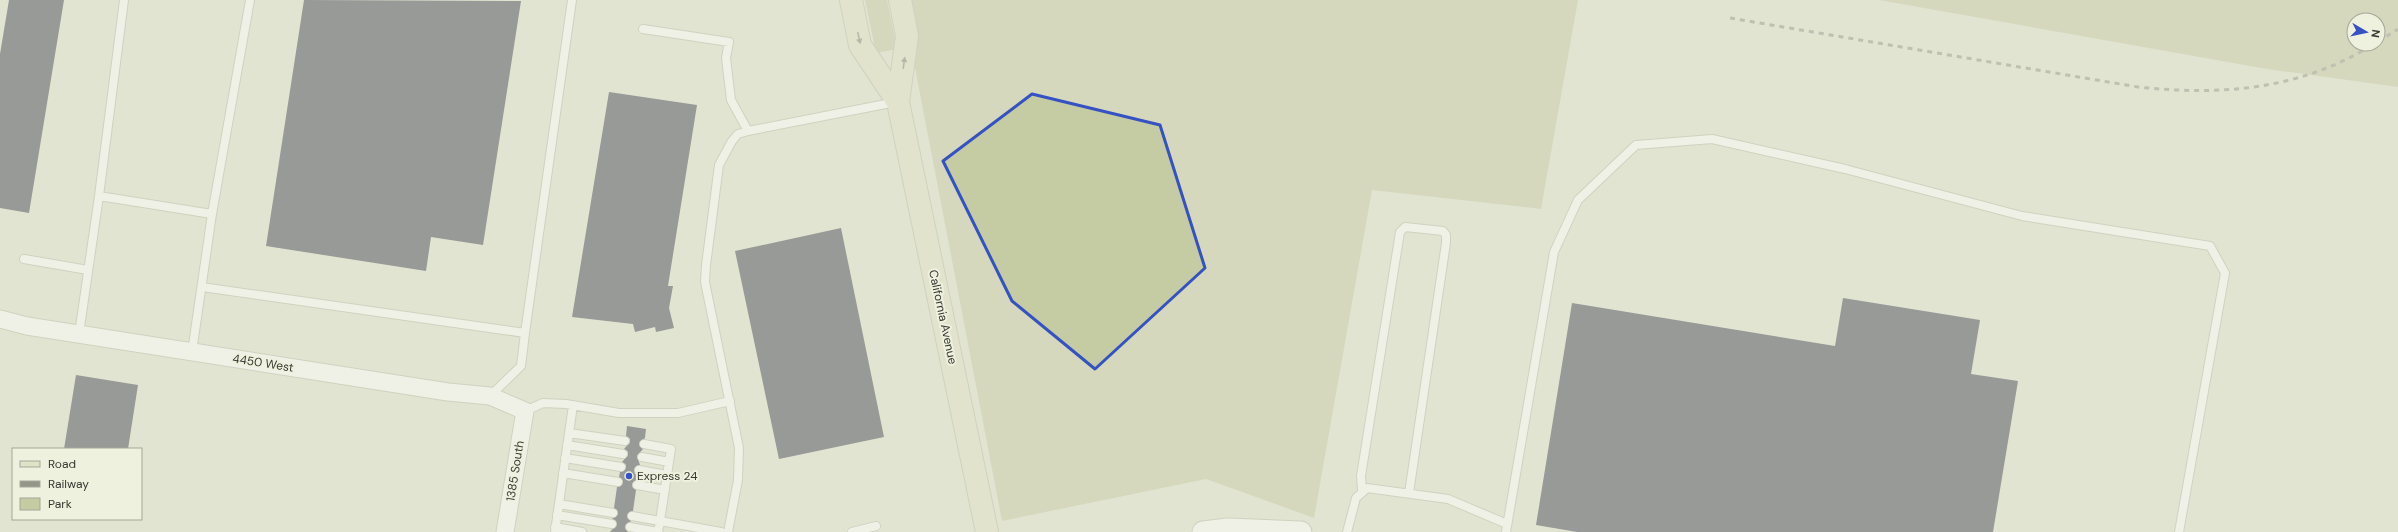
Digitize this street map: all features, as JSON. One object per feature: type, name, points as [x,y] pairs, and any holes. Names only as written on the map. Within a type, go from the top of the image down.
[{"type":"main road","name":"California Avenue","points":[[851,0],[860,45],[898,102]]},
{"type":"main road","name":"California Avenue","points":[[900,0],[907,36],[898,102],[987,532]]},
{"type":"street","name":"4450 West","points":[[0,319],[27,326],[192,352],[448,392],[490,396],[525,411]]},
{"type":"street","name":"1385 South","points":[[505,532],[525,411]]},
{"type":"street","points":[[1203,532],[1228,529],[1295,532]]},
{"type":"lane","points":[[79,334],[99,196],[124,0]]},
{"type":"lane","points":[[192,352],[212,214],[250,0]]},
{"type":"lane","points":[[490,396],[521,366],[572,0]]},
{"type":"lane","points":[[643,29],[728,42],[726,58],[731,100],[748,131]]},
{"type":"lane","points":[[728,532],[740,462],[737,432],[705,282],[719,165],[732,141],[738,134],[898,102]]},
{"type":"lane","points":[[1362,490],[1374,488],[1448,499],[1506,528],[1554,252],[1578,200],[1636,145],[1712,139],[1845,169],[2022,216],[2210,246],[2225,273],[2179,532]]},
{"type":"lane","points":[[99,196],[212,214]]},
{"type":"lane","points":[[1347,532],[1356,498],[1362,490],[1361,476],[1400,232],[1405,227],[1415,227],[1443,232],[1446,235],[1446,243],[1410,493]]},
{"type":"lane","points":[[24,259],[88,270]]},
{"type":"lane","points":[[202,287],[526,333]]},
{"type":"lane","points":[[525,411],[543,403],[573,405],[619,413],[678,413],[730,401]]},
{"type":"lane","points":[[573,405],[555,530],[582,532]]},
{"type":"lane","points":[[569,433],[625,441]]},
{"type":"lane","points":[[567,444],[623,454]]},
{"type":"lane","points":[[630,527],[658,532],[660,521],[672,449],[644,444]]},
{"type":"lane","points":[[642,457],[669,462]]},
{"type":"lane","points":[[565,458],[621,467]]},
{"type":"lane","points":[[639,470],[667,475]]},
{"type":"lane","points":[[563,473],[618,482]]},
{"type":"lane","points":[[637,485],[665,490]]},
{"type":"lane","points":[[559,504],[613,513]]},
{"type":"lane","points":[[557,515],[612,524]]},
{"type":"lane","points":[[632,516],[721,532]]},
{"type":"lane","points":[[852,532],[876,526]]},
{"type":"highlighted area","points":[[1032,94],[1160,125],[1205,268],[1095,369],[1012,301],[943,161]]},
{"type":"green space","points":[[865,0],[887,0],[897,49],[876,53]]},
{"type":"green space","points":[[902,0],[1578,0],[1541,209],[1372,190],[1314,518],[1206,479],[1002,521]]},
{"type":"green space","points":[[1879,0],[2398,0],[2398,87],[2267,69]]},
{"type":"building","points":[[9,0],[64,0],[29,213],[0,208],[0,54]]},
{"type":"building","points":[[304,0],[521,1],[483,245],[431,237],[426,271],[266,246]]},
{"type":"building","points":[[609,92],[697,105],[668,286],[673,286],[669,308],[674,328],[656,332],[655,327],[635,332],[633,324],[572,317]]},
{"type":"building","points":[[841,228],[884,437],[779,459],[735,251]]},
{"type":"building","points":[[1843,298],[1980,320],[1971,374],[2018,381],[1993,532],[1577,532],[1536,525],[1572,303],[1835,346]]},
{"type":"building","points":[[76,375],[138,385],[128,448],[64,448]]},
{"type":"building","name":"Express 24","points":[[627,426],[646,429],[645,438],[639,443],[643,449],[637,456],[640,465],[634,469],[635,474],[638,475],[638,480],[632,484],[636,490],[633,511],[627,515],[631,521],[625,526],[628,532],[610,532],[617,524],[612,519],[618,514],[614,508],[617,487],[623,482],[619,477],[620,472],[626,468],[626,465],[622,462],[628,455],[628,452],[624,449],[630,442],[630,439],[626,436]]},
{"type":"railway","points":[[1730,18],[2138,87],[2169,90],[2200,91],[2260,86],[2289,80],[2318,71],[2359,52]]},
{"type":"railway","points":[[2386,37],[2398,29]]},
{"type":"place","name":"Express 24","points":[[629,476]]}]
